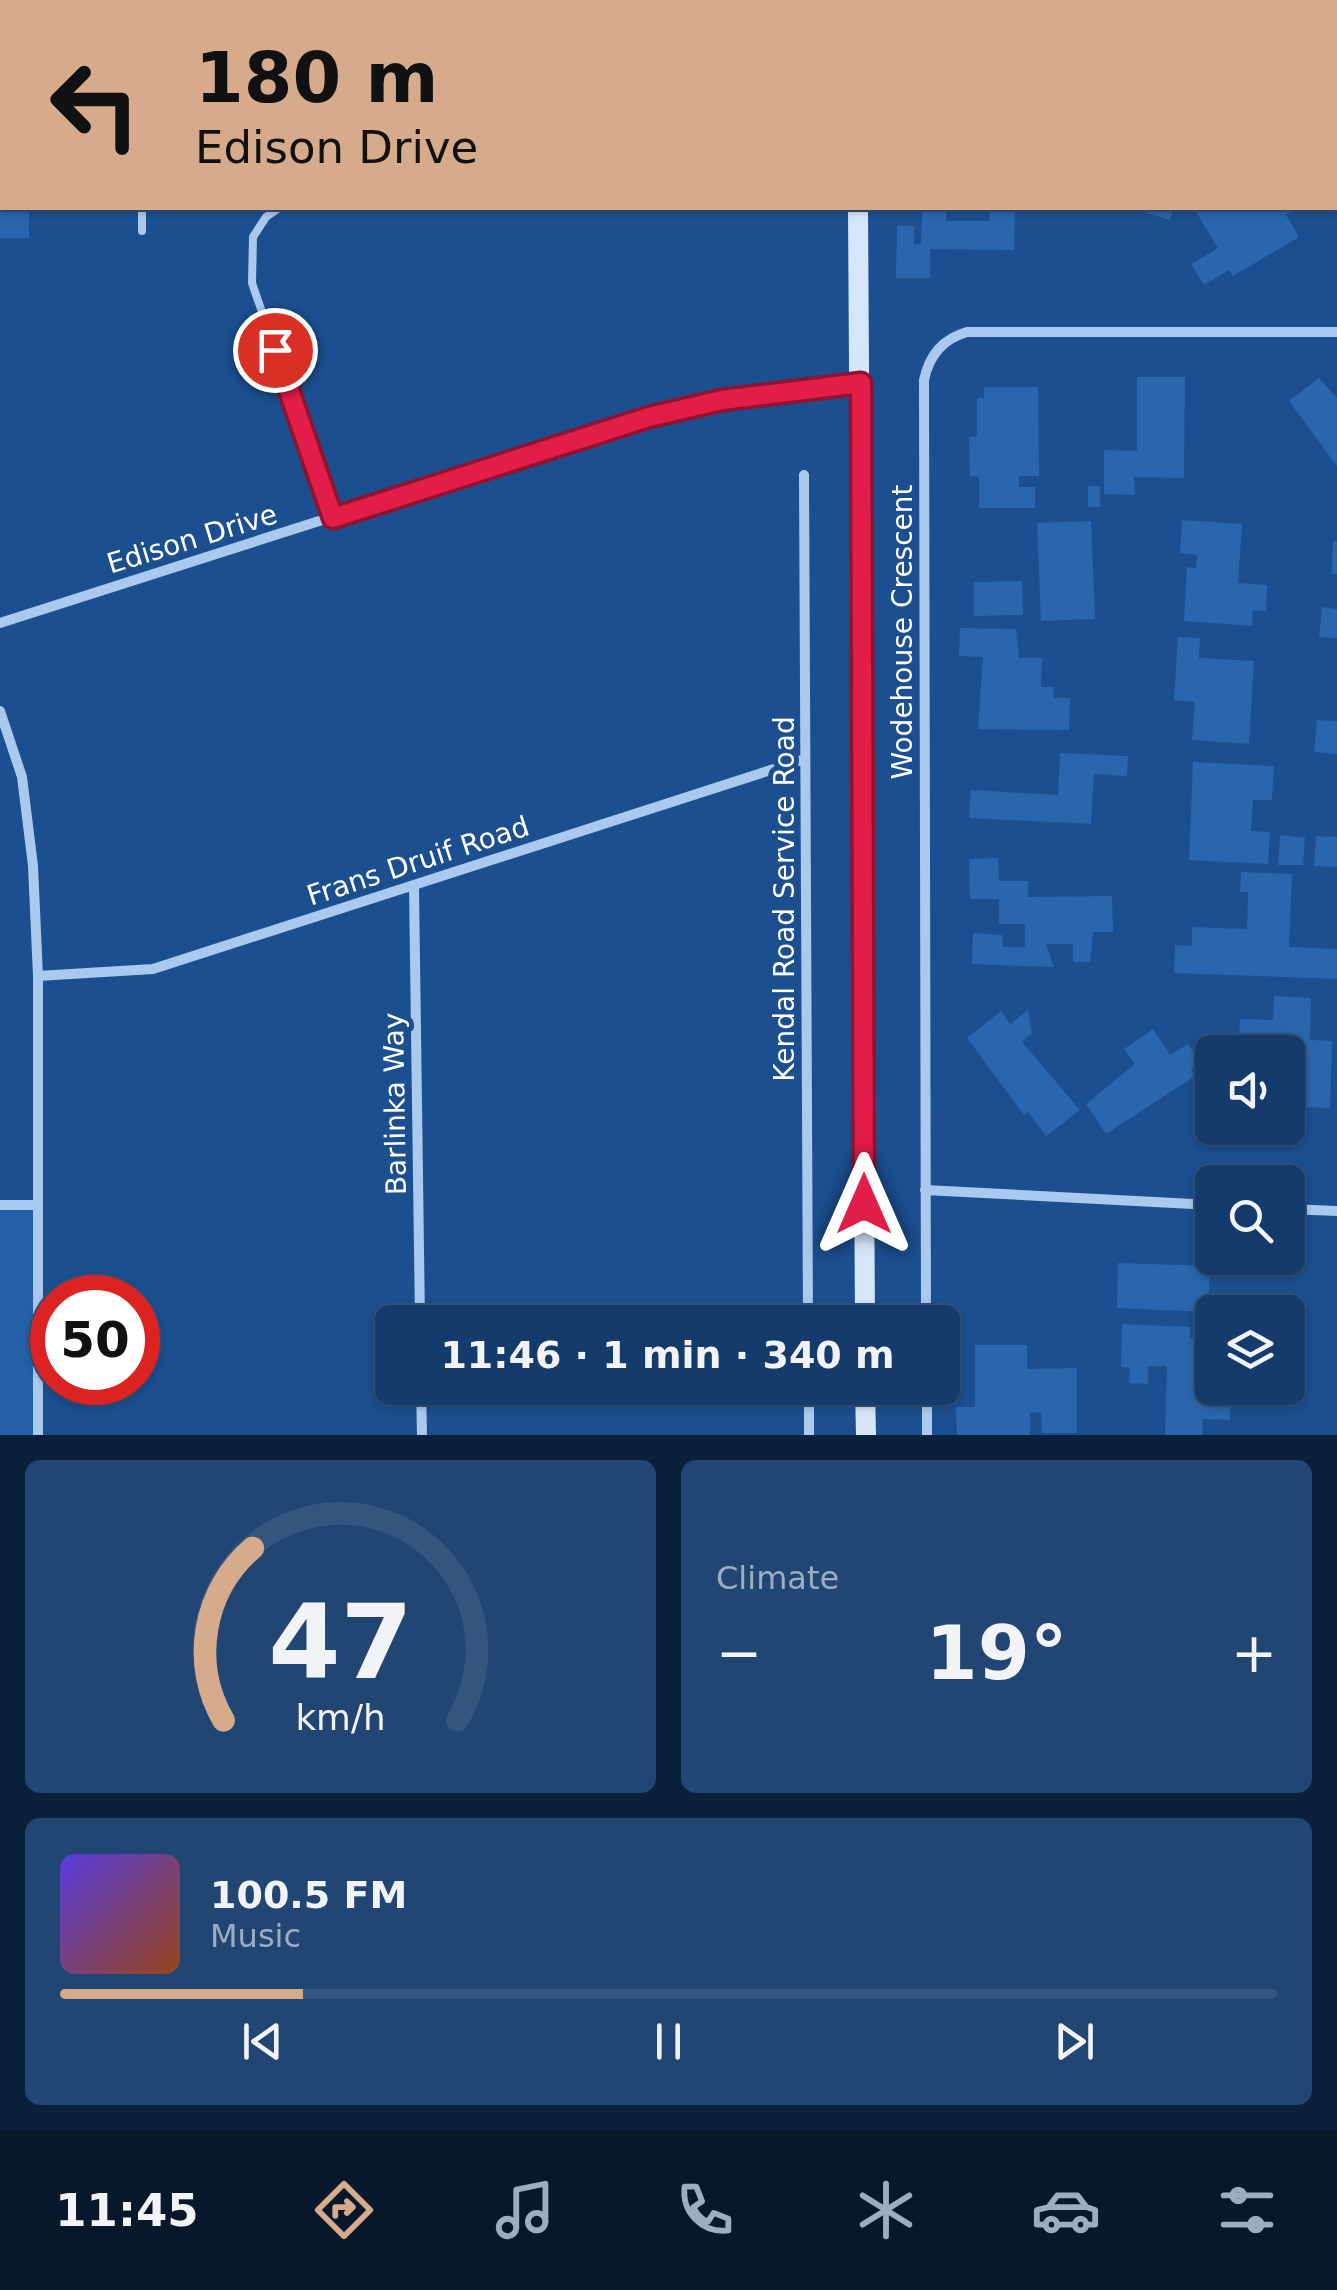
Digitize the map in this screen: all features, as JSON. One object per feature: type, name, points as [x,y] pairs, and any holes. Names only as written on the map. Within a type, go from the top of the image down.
[{"type":"main road","points":[[858,210],[865,1305]]},
{"type":"main road","points":[[865,1405],[866,1435]]},
{"type":"street","name":"Wodehouse Crescent","points":[[926,1305],[928,364],[941,346],[967,332],[1336,328]]},
{"type":"street","name":"Edison Drive","points":[[0,623],[642,419],[722,400],[861,383]]},
{"type":"street","name":"Kendal Road Service Road","points":[[804,475],[808,1305]]},
{"type":"street","points":[[0,711],[30,814],[38,976],[38,1435]]},
{"type":"street","name":"Frans Druif Road","points":[[38,976],[153,969],[806,759]]},
{"type":"street","name":"Barlinka Way","points":[[414,886],[420,1305]]},
{"type":"street","points":[[925,1190],[1195,1204]]},
{"type":"street","points":[[0,1205],[37,1205]]},
{"type":"street","points":[[1305,1210],[1337,1212]]},
{"type":"street","points":[[421,1405],[422,1435]]},
{"type":"street","points":[[809,1405],[809,1435]]},
{"type":"street","points":[[927,1405],[927,1435]]},
{"type":"lane","points":[[142,210],[142,231]]},
{"type":"lane","points":[[276,210],[266,217],[253,237],[252,283],[333,518]]},
{"type":"shaded area","points":[[0,1205],[37,1206],[37,1275],[30,1275],[30,1405],[38,1405],[38,1435],[0,1435]]},
{"type":"building","points":[[0,210],[29,210],[29,238],[0,238]]},
{"type":"building","points":[[922,210],[946,210],[946,221],[989,221],[990,210],[1015,210],[1014,250],[930,249],[930,278],[896,278],[897,226],[914,226],[914,244],[921,244]]},
{"type":"building","points":[[1138,210],[1173,210],[1170,220]]},
{"type":"building","points":[[1295,210],[1286,215],[1299,237],[1233,276],[1229,270],[1204,285],[1191,264],[1218,248],[1196,212]]},
{"type":"building","points":[[1137,377],[1185,377],[1184,478],[1134,477],[1135,495],[1104,494],[1104,450],[1137,451]]},
{"type":"building","points":[[1319,378],[1337,398],[1337,466],[1289,401]]},
{"type":"building","points":[[984,387],[1038,387],[1039,476],[1019,476],[1019,487],[1035,487],[1035,508],[979,508],[979,477],[970,476],[969,437],[977,437],[977,398],[984,398]]},
{"type":"building","points":[[1088,486],[1100,486],[1100,507],[1088,507]]},
{"type":"building","points":[[1182,520],[1242,524],[1238,583],[1267,585],[1266,611],[1253,610],[1252,626],[1184,621],[1187,567],[1196,568],[1197,555],[1180,553]]},
{"type":"building","points":[[1091,521],[1095,619],[1041,621],[1037,523]]},
{"type":"building","points":[[1333,541],[1337,542],[1337,574],[1332,574]]},
{"type":"building","points":[[1022,581],[1023,615],[974,616],[974,582]]},
{"type":"building","points":[[1322,607],[1337,609],[1337,638],[1319,637]]},
{"type":"building","points":[[960,628],[1016,629],[1019,658],[1042,658],[1041,687],[1054,687],[1053,698],[1070,698],[1069,730],[978,729],[983,657],[959,656]]},
{"type":"building","points":[[1178,637],[1200,638],[1199,658],[1254,661],[1249,744],[1192,740],[1195,702],[1174,700]]},
{"type":"building","points":[[1317,720],[1337,721],[1337,754],[1314,752]]},
{"type":"building","points":[[1060,753],[1128,756],[1127,776],[1094,774],[1091,824],[969,818],[971,790],[1058,795]]},
{"type":"building","points":[[1193,762],[1274,766],[1272,800],[1253,800],[1251,831],[1270,832],[1268,864],[1189,860]]},
{"type":"building","points":[[1280,835],[1305,838],[1303,865],[1278,865]]},
{"type":"building","points":[[1316,836],[1337,837],[1337,867],[1314,866]]},
{"type":"building","points":[[998,858],[999,881],[1028,881],[1028,897],[1112,896],[1113,932],[1093,932],[1090,962],[1073,962],[1073,944],[1046,944],[1054,967],[972,964],[973,933],[1002,935],[1003,947],[1025,947],[1025,924],[999,924],[999,899],[970,899],[969,859]]},
{"type":"building","points":[[1241,872],[1292,874],[1289,947],[1337,949],[1337,979],[1174,973],[1175,945],[1192,946],[1192,927],[1247,929],[1248,892],[1240,892]]},
{"type":"building","points":[[1274,996],[1311,998],[1310,1040],[1332,1041],[1330,1108],[1305,1107],[1305,1035],[1239,1035],[1240,1019],[1273,1020]]},
{"type":"building","points":[[1028,1010],[1032,1033],[1022,1042],[1080,1110],[1046,1136],[1028,1112],[1024,1115],[967,1038],[1001,1011],[1010,1024]]},
{"type":"building","points":[[1153,1029],[1170,1055],[1188,1044],[1195,1054],[1195,1067],[1191,1070],[1195,1076],[1106,1134],[1086,1104],[1135,1064],[1124,1049]]},
{"type":"building","points":[[1118,1263],[1195,1266],[1195,1275],[1210,1275],[1209,1295],[1195,1295],[1195,1311],[1117,1308]]},
{"type":"building","points":[[1122,1324],[1190,1327],[1190,1338],[1195,1338],[1195,1405],[1230,1405],[1230,1420],[1203,1419],[1202,1435],[1165,1435],[1167,1366],[1148,1366],[1148,1384],[1129,1383],[1130,1368],[1121,1367]]},
{"type":"building","points":[[975,1345],[1027,1345],[1027,1369],[1077,1368],[1077,1433],[1042,1433],[1041,1412],[1030,1413],[1030,1435],[957,1435],[956,1407],[975,1407]]},
{"type":"route","points":[[275,350],[333,518],[649,417],[722,400],[861,383],[864,1204]]}]
